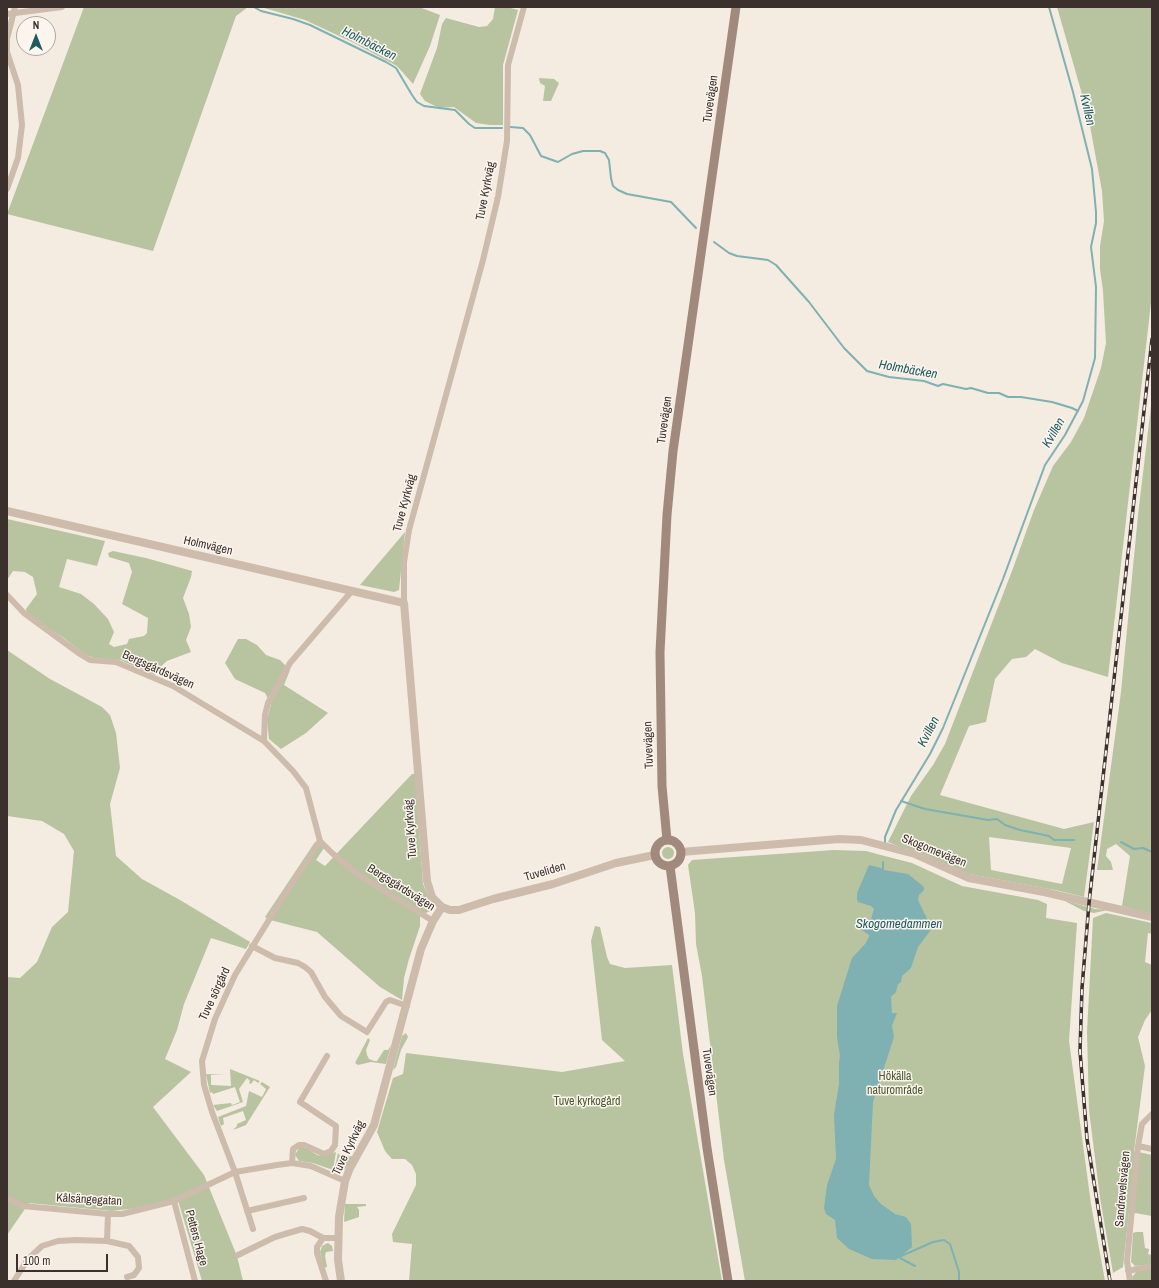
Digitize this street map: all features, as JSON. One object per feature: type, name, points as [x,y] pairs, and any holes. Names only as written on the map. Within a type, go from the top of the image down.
[{"type":"main road","name":"Tuvevägen","points":[[667,840],[662,778],[660,646],[668,500],[681,396],[736,7]]},
{"type":"main road","points":[[667,840],[677,843],[681,852],[678,861],[670,866],[660,864],[655,855],[657,845],[667,840]]},
{"type":"main road","name":"Tuvevägen","points":[[670,866],[708,1154],[728,1281]]},
{"type":"street","points":[[7,14],[15,10],[62,7]]},
{"type":"street","name":"Tuve Kyrkväg","points":[[341,1281],[338,1260],[338,1238],[339,1217],[345,1181],[350,1168],[374,1125],[421,949],[433,921],[442,907],[432,897],[427,881],[404,603],[404,562],[410,530],[483,260],[498,197],[507,141],[508,63],[524,7]]},
{"type":"street","points":[[7,189],[18,158],[22,132],[19,91],[7,52],[7,39],[15,10]]},
{"type":"street","name":"Holmvägen","points":[[7,511],[351,592],[404,603]]},
{"type":"street","points":[[264,741],[265,715],[268,704],[290,663],[351,592]]},
{"type":"street","name":"Bergsgårdsvägen","points":[[7,595],[24,614],[90,660],[116,662],[172,686],[264,741],[293,771],[306,788],[320,841],[332,854],[360,876],[433,921]]},
{"type":"street","name":"Skogomevägen","points":[[681,852],[855,839],[906,852],[974,879],[1044,892],[1152,917]]},
{"type":"street","name":"Tuve sörgård","points":[[235,1172],[220,1134],[204,1085],[202,1061],[215,1019],[235,975],[320,841]]},
{"type":"street","name":"Tuveliden","points":[[442,907],[450,910],[459,910],[493,899],[553,884],[616,863],[655,855]]},
{"type":"street","points":[[252,946],[275,958],[298,963],[305,967],[311,972],[322,992],[341,1016],[367,1032],[386,1002],[390,1000],[407,1006]]},
{"type":"street","points":[[292,1163],[293,1150],[299,1145],[304,1145],[324,1154],[329,1153],[335,1145],[336,1126],[300,1102],[327,1056]]},
{"type":"street","name":"Sandrevelsvägen","points":[[1130,1281],[1127,1261],[1138,1146],[1142,1124],[1152,1114]]},
{"type":"street","points":[[1138,1146],[1152,1149]]},
{"type":"street","name":"Kålsängegatan","points":[[7,1198],[23,1206],[122,1214],[174,1201],[235,1172],[292,1163],[311,1166],[345,1181]]},
{"type":"street","points":[[235,1172],[252,1229]]},
{"type":"street","points":[[247,1211],[304,1198]]},
{"type":"street","name":"Petters Hage","points":[[174,1201],[195,1281]]},
{"type":"street","points":[[107,1241],[108,1214]]},
{"type":"street","points":[[238,1255],[275,1237],[302,1229],[310,1231],[323,1238],[338,1238]]},
{"type":"street","points":[[323,1238],[317,1247],[317,1253],[326,1281]]},
{"type":"street","points":[[14,1281],[28,1259],[42,1246],[58,1241],[107,1241],[129,1246],[138,1257],[139,1268],[134,1274],[128,1277]]},
{"type":"street","points":[[1128,1271],[1152,1266]]},
{"type":"green space","points":[[84,7],[248,7],[236,16],[153,251],[7,214]]},
{"type":"green space","points":[[261,7],[419,7],[440,15],[430,46],[413,84],[397,66],[352,42],[305,20]]},
{"type":"green space","points":[[495,7],[507,7],[518,10],[503,65],[503,125],[476,123],[454,107],[439,108],[425,101],[420,94],[437,48],[442,24],[446,18],[479,27],[487,26],[493,19]]},
{"type":"green space","points":[[1057,7],[1151,7],[1152,294],[1108,677],[1062,663],[1035,649],[1026,657],[1012,659],[995,679],[986,722],[969,726],[940,795],[1064,829],[1094,822],[1084,897],[969,874],[888,842],[911,796],[933,765],[945,744],[1034,510],[1053,466],[1071,442],[1084,418],[1101,368],[1106,343],[1103,291],[1100,269],[1100,246],[1104,221],[1102,191],[1088,115]],"holes":[[[989,837],[1071,848],[1062,884],[991,870]]]},
{"type":"green space","points":[[539,78],[554,79],[559,83],[551,101],[543,101],[545,86],[540,83]]},
{"type":"green space","points":[[1152,398],[1152,914],[1122,906],[1130,856],[1116,844],[1107,849],[1106,856],[1111,862],[1113,870],[1097,870],[1121,692],[1138,515]]},
{"type":"green space","points":[[7,519],[105,541],[97,566],[67,559],[59,587],[81,594],[94,604],[108,619],[114,632],[109,644],[114,647],[127,644],[129,639],[144,636],[147,633],[148,618],[122,604],[132,572],[129,563],[109,557],[108,553],[113,551],[146,558],[192,571],[183,598],[189,614],[191,627],[186,640],[191,652],[167,661],[157,670],[155,675],[120,660],[94,658],[84,654],[64,638],[39,622],[27,613],[26,609],[37,594],[33,577],[25,572],[13,571],[7,580]]},
{"type":"green space","points":[[405,532],[399,590],[394,592],[360,585]]},
{"type":"green space","points":[[238,639],[246,639],[257,645],[266,655],[280,660],[290,670],[284,685],[328,713],[306,733],[281,749],[269,739],[267,720],[271,704],[265,693],[235,679],[225,663]]},
{"type":"green space","points":[[7,650],[50,679],[102,707],[110,715],[116,733],[120,768],[110,804],[116,856],[142,879],[250,942],[246,949],[211,938],[184,1004],[177,1030],[165,1059],[191,1072],[153,1107],[204,1175],[237,1256],[243,1281],[202,1281],[177,1197],[146,1207],[111,1211],[29,1203],[7,1235],[7,977],[20,978],[37,962],[52,927],[68,912],[74,851],[64,834],[42,821],[7,816]]},
{"type":"green space","points":[[412,774],[415,774],[423,884],[433,908],[431,911],[420,915],[420,926],[404,978],[402,1000],[380,987],[317,932],[270,920],[265,917],[315,842],[324,848],[316,860],[325,866]]},
{"type":"green space","points":[[666,847],[670,847],[674,853],[670,859],[666,859],[662,855],[662,851]]},
{"type":"green space","name":"Hökälla naturområde","points":[[834,850],[866,851],[912,863],[962,886],[1038,900],[1047,904],[1046,918],[1077,923],[1069,1041],[1091,1204],[1105,1281],[745,1281],[724,1160],[702,976],[696,944],[695,913],[688,865],[692,860]]},
{"type":"green space","points":[[1063,900],[1095,909],[1108,910],[1094,913],[1084,911]]},
{"type":"green space","points":[[1106,913],[1152,923],[1152,934],[1148,933],[1145,962],[1152,965],[1152,1010],[1145,1020],[1138,1037],[1145,1066],[1134,1151],[1152,1155],[1152,1216],[1129,1212],[1123,1267],[1113,1273],[1100,1198],[1089,1110],[1087,1032],[1093,918]]},
{"type":"green space","name":"Tuve kyrkogård","points":[[595,926],[600,927],[610,964],[625,968],[672,965],[683,1054],[722,1281],[409,1281],[412,1244],[393,1242],[392,1234],[416,1185],[416,1174],[412,1165],[405,1159],[392,1159],[385,1151],[377,1132],[393,1078],[403,1074],[406,1053],[562,1072],[625,1061],[602,1040],[591,941]]},
{"type":"green space","points":[[406,1033],[408,1037],[401,1050],[396,1067],[393,1070],[402,1036]]},
{"type":"green space","points":[[368,1038],[370,1040],[366,1050],[367,1055],[369,1059],[374,1061],[377,1061],[384,1050],[388,1050],[391,1045],[386,1064],[371,1062],[358,1065],[355,1063]]},
{"type":"green space","points":[[230,1069],[260,1081],[258,1083],[254,1080],[251,1084],[247,1078],[239,1089],[243,1102],[217,1111],[213,1105],[231,1103],[232,1105],[240,1102],[235,1087],[213,1094],[212,1092],[210,1093],[206,1074],[225,1075],[211,1075],[211,1085],[231,1086]]},
{"type":"green space","points":[[262,1082],[270,1087],[246,1125],[233,1130],[237,1124],[246,1120],[243,1111],[223,1118],[224,1124],[221,1126],[218,1117],[246,1106],[249,1091],[262,1097],[266,1089],[260,1084]]},
{"type":"green space","points":[[299,1148],[306,1148],[317,1155],[323,1156],[336,1152],[333,1170],[313,1163],[299,1161],[295,1155]]},
{"type":"green space","points":[[338,1153],[341,1157],[354,1156],[345,1169],[334,1171]]},
{"type":"green space","points":[[345,1204],[366,1204],[366,1206],[357,1207],[359,1210],[359,1217],[344,1222]]},
{"type":"green space","points":[[1143,1232],[1145,1248],[1149,1249],[1148,1254],[1152,1255],[1152,1264],[1135,1266],[1131,1262],[1133,1233]]},
{"type":"green space","points":[[328,1243],[332,1246],[333,1251],[326,1252],[325,1256],[327,1267],[324,1268],[320,1252],[322,1246]]},
{"type":"green space","points":[[1152,1268],[1152,1281],[1133,1281],[1132,1277],[1137,1271]]},
{"type":"water","name":"Skogomedammen","points":[[869,865],[884,870],[908,874],[924,887],[924,890],[919,895],[918,900],[929,923],[930,931],[918,947],[911,968],[902,976],[896,992],[891,997],[892,1013],[897,1013],[892,1026],[894,1037],[873,1102],[869,1185],[874,1196],[881,1204],[895,1214],[906,1217],[911,1224],[912,1247],[896,1260],[872,1259],[849,1249],[837,1238],[835,1220],[826,1214],[824,1208],[827,1185],[836,1159],[834,1115],[839,1084],[840,1056],[837,1037],[837,1006],[852,958],[865,944],[869,937],[869,935],[857,927],[860,923],[871,919],[874,909],[871,906],[858,902],[857,893]]},
{"type":"waterway","name":"Holmbäcken","points":[[254,7],[261,11],[310,25],[386,62],[396,68],[417,102],[424,106],[455,110],[475,128],[502,128]]},
{"type":"waterway","name":"Kvillen","points":[[885,844],[885,837],[896,810],[930,754],[943,728],[1003,579],[1045,465],[1065,435],[1083,401],[1095,358],[1096,287],[1091,247],[1096,223],[1096,212],[1092,169],[1073,92],[1049,7]]},
{"type":"waterway","name":"Holmbäcken","points":[[510,127],[523,128],[530,135],[541,156],[558,162],[572,154],[583,151],[600,151],[605,153],[609,160],[613,186],[627,194],[671,202],[696,228]]},
{"type":"waterway","name":"Holmbäcken","points":[[714,242],[729,253],[737,256],[768,260],[776,265],[809,302],[844,348],[867,371],[889,377],[924,381],[938,386],[943,384],[966,389],[971,388],[988,393],[999,393],[1008,397],[1021,397],[1052,402],[1078,411]]},
{"type":"waterway","points":[[901,801],[925,809],[988,820],[997,819],[1005,825],[1020,830],[1049,836],[1054,840],[1074,840]]},
{"type":"waterway","points":[[1121,842],[1134,849],[1143,848],[1152,852]]},
{"type":"waterway","points":[[883,862],[883,873]]},
{"type":"waterway","points":[[899,1257],[933,1242],[944,1240],[950,1244],[959,1272],[959,1281]]},
{"type":"waterway","points":[[900,1258],[915,1266]]},
{"type":"railway","points":[[1110,1281],[1087,1139],[1080,1051],[1082,988],[1089,903],[1152,339]]}]
